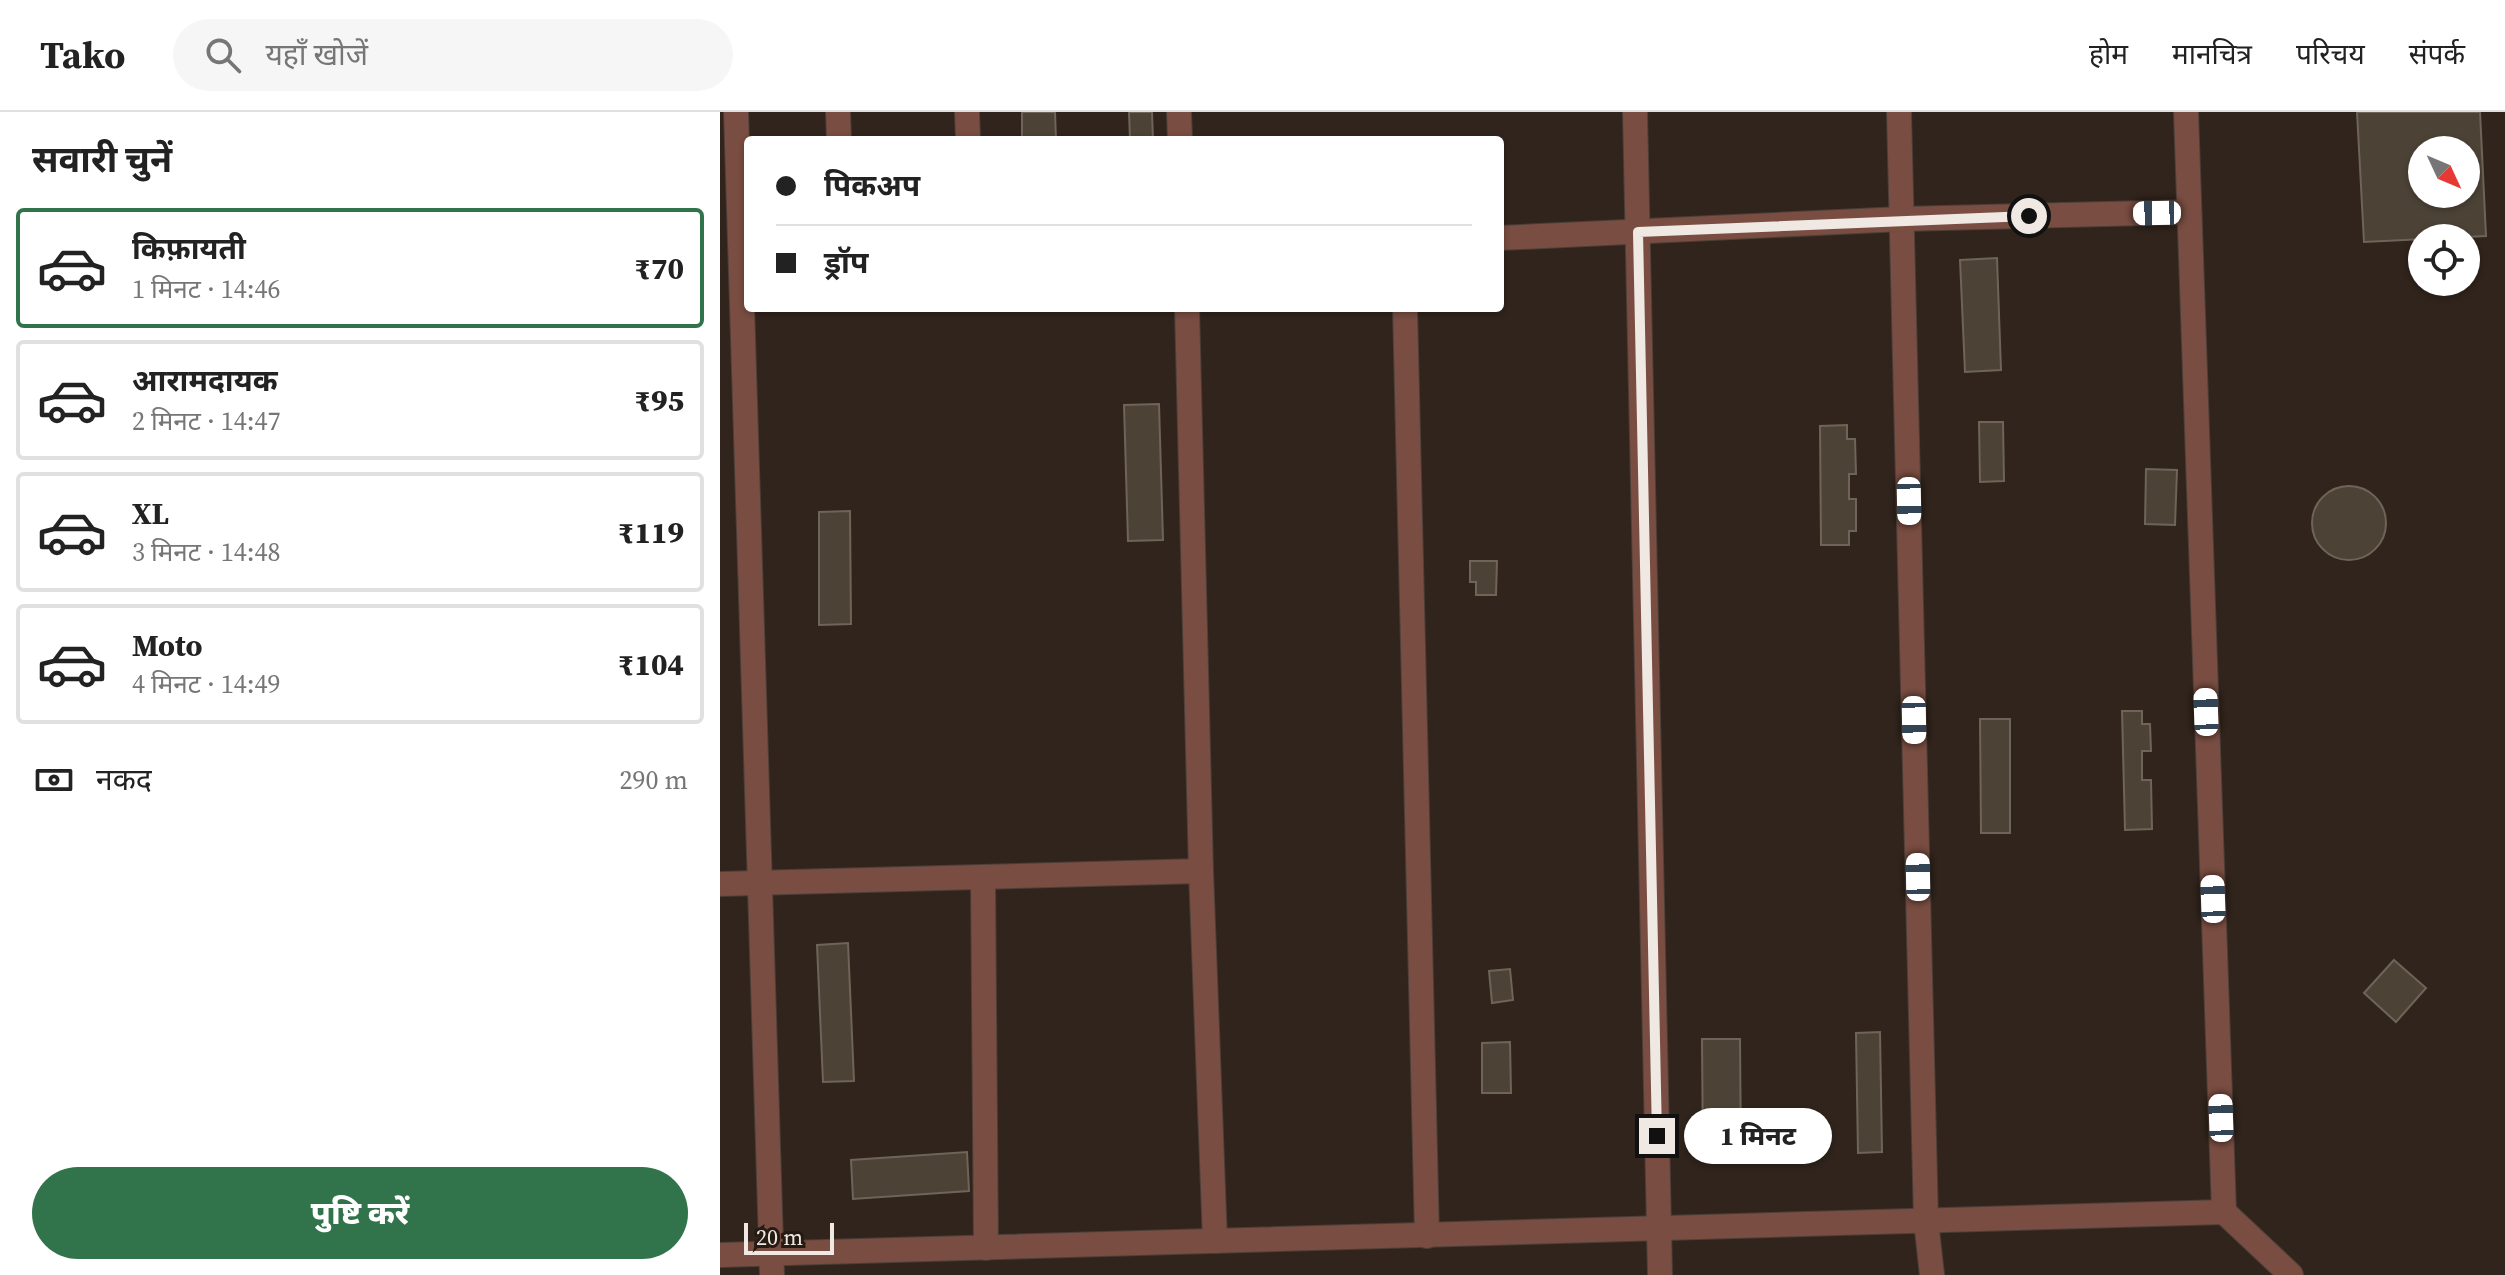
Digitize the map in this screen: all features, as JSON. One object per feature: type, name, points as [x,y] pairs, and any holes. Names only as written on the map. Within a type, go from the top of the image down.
[{"type":"street","points":[[736,112],[736,277],[771,1264]]},
{"type":"street","points":[[838,112],[839,136]]},
{"type":"street","points":[[967,112],[968,136]]},
{"type":"street","points":[[1179,112],[1180,136]]},
{"type":"street","points":[[1635,112],[1660,1275]]},
{"type":"street","points":[[1899,112],[1926,1221],[1932,1275]]},
{"type":"street","points":[[2186,112],[2224,1212],[2291,1275]]},
{"type":"street","points":[[1504,238],[1902,219],[2189,212]]},
{"type":"street","points":[[1187,312],[1201,871],[1215,1241]]},
{"type":"street","points":[[1405,312],[1427,1236]]},
{"type":"street","points":[[720,884],[1201,871]]},
{"type":"street","points":[[983,878],[986,1248]]},
{"type":"street","points":[[720,1255],[771,1264],[986,1248],[2224,1212]]},
{"type":"building","points":[[1022,112],[1055,112],[1056,136],[1022,136]]},
{"type":"building","points":[[1129,112],[1152,112],[1153,136],[1130,136]]},
{"type":"building","points":[[2357,112],[2480,112],[2486,236],[2480,236],[2480,224],[2408,224],[2408,240],[2364,242]]},
{"type":"building","points":[[1997,258],[2001,370],[1965,372],[1960,260]]},
{"type":"building","points":[[1159,404],[1163,540],[1128,541],[1124,405]]},
{"type":"building","points":[[1979,422],[2003,422],[2004,481],[1980,482]]},
{"type":"building","points":[[1847,425],[1847,439],[1855,439],[1856,474],[1849,474],[1849,499],[1856,499],[1856,531],[1849,531],[1849,545],[1821,545],[1820,426]]},
{"type":"building","points":[[2146,469],[2177,470],[2175,525],[2145,524]]},
{"type":"building","points":[[2349,486],[2370,492],[2380,502],[2386,523],[2380,544],[2370,554],[2349,560],[2328,554],[2318,544],[2312,523],[2318,502],[2328,492]]},
{"type":"building","points":[[850,511],[851,624],[819,625],[819,512]]},
{"type":"building","points":[[1470,561],[1497,561],[1496,595],[1476,595],[1476,582],[1470,582]]},
{"type":"building","points":[[2122,711],[2142,711],[2142,724],[2150,724],[2151,751],[2142,751],[2142,780],[2151,780],[2152,829],[2125,830]]},
{"type":"building","points":[[1980,719],[2010,719],[2010,833],[1981,833]]},
{"type":"building","points":[[848,943],[854,1081],[823,1082],[817,945]]},
{"type":"building","points":[[2394,960],[2426,988],[2396,1022],[2364,993]]},
{"type":"building","points":[[1510,969],[1513,1000],[1492,1003],[1489,971]]},
{"type":"building","points":[[1880,1032],[1882,1152],[1858,1153],[1856,1033]]},
{"type":"building","points":[[1702,1039],[1740,1039],[1741,1160],[1703,1161]]},
{"type":"building","points":[[1510,1042],[1511,1093],[1482,1093],[1482,1043]]},
{"type":"building","points":[[967,1152],[969,1191],[853,1199],[851,1160]]},
{"type":"route","points":[[1657,1136],[1638,232],[2029,216]]}]
